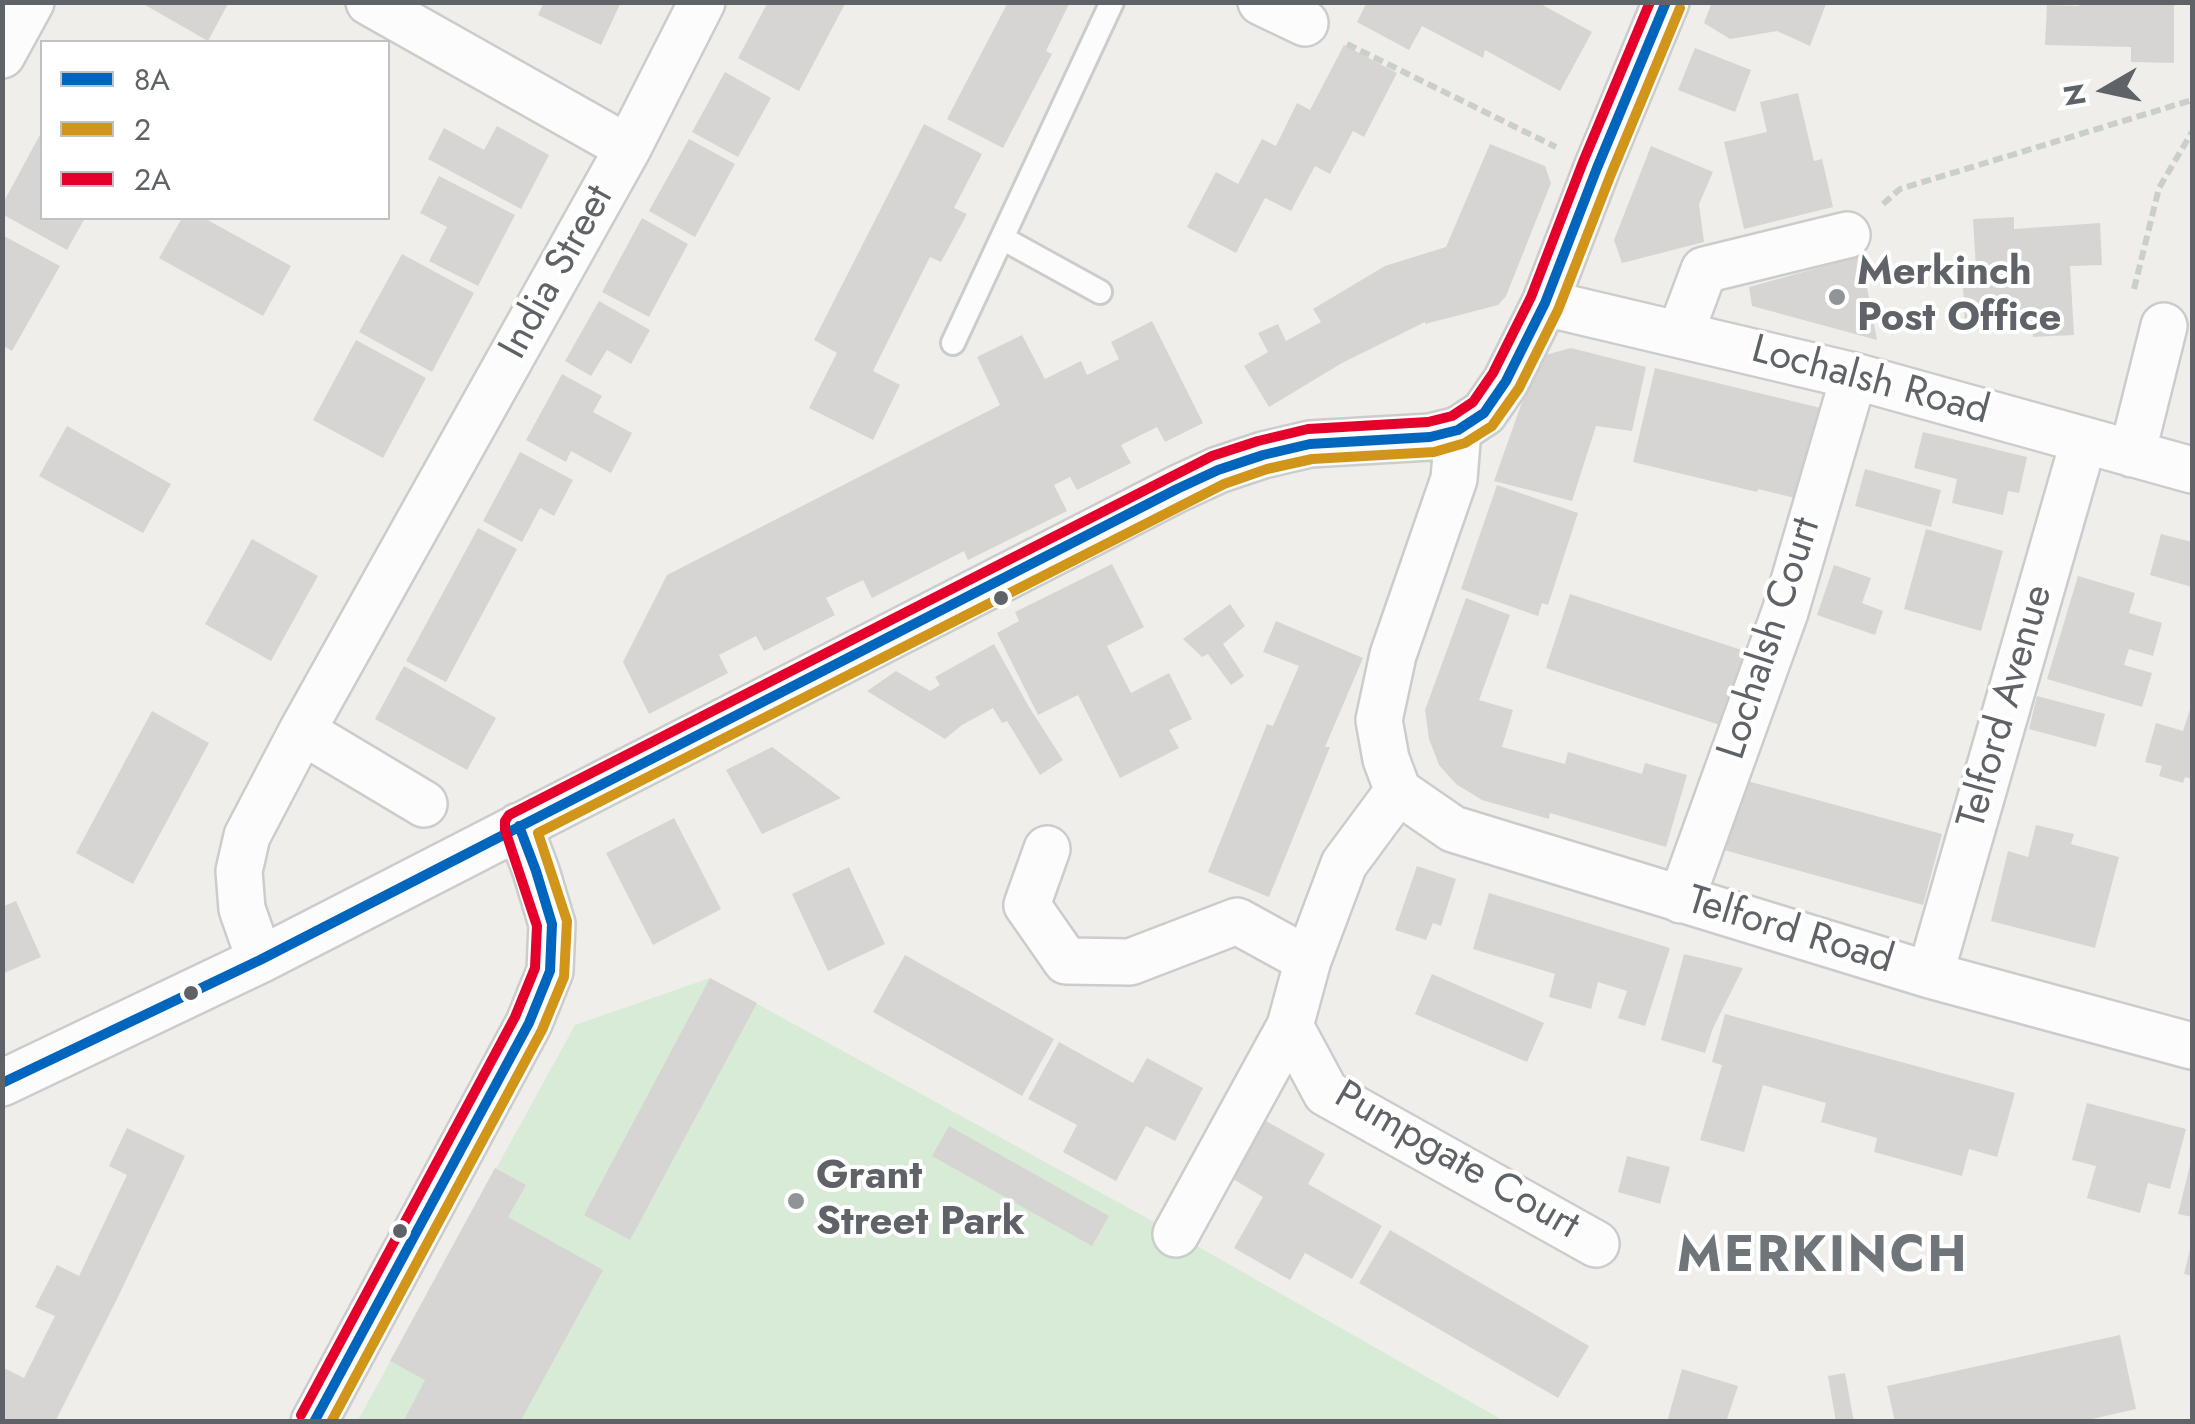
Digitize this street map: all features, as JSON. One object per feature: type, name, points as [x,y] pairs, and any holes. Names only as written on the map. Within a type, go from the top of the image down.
[{"type":"street","points":[[2,55],[32,2]]},
{"type":"street","points":[[369,2],[628,148]]},
{"type":"street","name":"India Street","points":[[260,960],[242,909],[238,871],[247,836],[628,148],[702,2]]},
{"type":"street","points":[[1261,2],[1305,23]]},
{"type":"street","points":[[2,1083],[260,960],[1218,470],[1310,444],[1430,437],[1458,430],[1484,413],[1506,381],[1545,302],[1666,2]]},
{"type":"street","points":[[1680,334],[1704,270],[1847,234]]},
{"type":"street","name":"Lochalsh Road","points":[[1545,302],[1854,376],[2192,470]]},
{"type":"street","points":[[2132,454],[2164,326]]},
{"type":"street","name":"Lochalsh Court","points":[[1681,900],[1785,612],[1854,376]]},
{"type":"street","points":[[1176,1234],[1290,1026],[1308,960],[1344,864],[1398,791],[1386,759],[1380,720],[1393,655],[1454,479],[1458,430]]},
{"type":"street","name":"Telford Avenue","points":[[1930,975],[2084,440]]},
{"type":"street","points":[[302,731],[424,804]]},
{"type":"street","name":"Telford Road","points":[[1398,791],[1453,829],[1930,975],[2192,1046]]},
{"type":"street","points":[[314,1422],[529,1023],[550,972],[552,924],[519,826]]},
{"type":"street","points":[[1047,849],[1027,906],[1066,961],[1130,962],[1237,920],[1308,960]]},
{"type":"street","name":"Pumpgate Court","points":[[1290,1026],[1326,1092],[1596,1244]]},
{"type":"lane","points":[[953,343],[1112,2]]},
{"type":"lane","points":[[1002,238],[1100,292]]},
{"type":"path","points":[[1305,23],[1597,168]]},
{"type":"path","points":[[1847,234],[1900,189],[2192,100]]},
{"type":"path","points":[[2164,326],[2130,304],[2159,188],[2192,132]]},
{"type":"green space","name":"Grant Street Park","points":[[710,978],[1176,1234],[1504,1421],[357,1422],[575,1025]]},
{"type":"building","points":[[140,2],[229,2],[206,40]]},
{"type":"building","points":[[544,2],[621,2],[601,45],[538,15]]},
{"type":"building","points":[[768,2],[846,2],[799,91],[738,58]]},
{"type":"building","points":[[1008,2],[1070,2],[1046,51],[1052,54],[1003,148],[947,119]]},
{"type":"building","points":[[1367,2],[1537,2],[1592,32],[1560,91],[1485,50],[1483,58],[1422,26],[1409,50],[1357,22]]},
{"type":"building","points":[[1712,2],[1826,4],[1810,46],[1777,31],[1730,39],[1704,23]]},
{"type":"building","points":[[2079,2],[2174,2],[2174,63],[2131,62],[2131,47],[2045,45],[2047,5],[2079,6]]},
{"type":"building","points":[[1344,45],[1397,73],[1364,137],[1353,131],[1330,174],[1315,166],[1291,211],[1265,198],[1236,253],[1187,227],[1216,172],[1238,184],[1262,139],[1276,146],[1297,103],[1310,110]]},
{"type":"building","points":[[1695,48],[1751,70],[1735,112],[1678,90]]},
{"type":"building","points":[[725,72],[771,98],[738,157],[692,132]]},
{"type":"building","points":[[1798,93],[1814,161],[1822,159],[1833,207],[1744,229],[1724,142],[1767,132],[1760,102]]},
{"type":"building","points":[[924,124],[982,154],[954,208],[967,214],[941,262],[930,257],[873,371],[900,385],[873,440],[809,408],[837,353],[814,340]]},
{"type":"building","points":[[497,126],[549,155],[521,209],[428,159],[444,128],[484,150]]},
{"type":"building","points":[[40,135],[40,220],[84,220],[67,250],[2,214],[2,205]]},
{"type":"building","points":[[689,139],[735,164],[695,237],[649,211]]},
{"type":"building","points":[[1490,144],[1545,166],[1551,183],[1506,296],[1498,305],[1425,322],[1342,363],[1269,407],[1244,366],[1268,352],[1258,333],[1278,324],[1286,341],[1321,322],[1313,309],[1385,266],[1446,247]]},
{"type":"building","points":[[1651,146],[1713,172],[1699,204],[1704,242],[1622,263],[1614,240]]},
{"type":"building","points":[[439,176],[515,215],[478,286],[429,261],[447,227],[420,213]]},
{"type":"building","points":[[2014,217],[2014,229],[2100,223],[2102,265],[2070,266],[2074,335],[2033,337],[2032,322],[1965,326],[1963,286],[1977,285],[1973,219]]},
{"type":"building","points":[[642,218],[688,244],[649,317],[602,292]]},
{"type":"building","points":[[181,220],[208,220],[291,266],[263,316],[159,258]]},
{"type":"building","points":[[2,235],[60,266],[12,351],[2,345]]},
{"type":"building","points":[[402,254],[474,293],[432,372],[359,332]]},
{"type":"building","points":[[1861,256],[1877,340],[1752,306],[1749,287]]},
{"type":"building","points":[[599,301],[650,330],[631,364],[607,350],[591,376],[565,361]]},
{"type":"building","points":[[1152,321],[1203,423],[1165,442],[1157,427],[1121,445],[1131,463],[1077,490],[1070,477],[1054,485],[1067,511],[968,560],[964,551],[872,598],[863,580],[826,598],[835,615],[764,651],[756,636],[719,655],[728,673],[649,714],[623,662],[667,575],[1000,405],[977,357],[1022,335],[1045,379],[1081,361],[1087,375],[1119,359],[1111,342]]},
{"type":"building","points":[[356,340],[426,378],[383,458],[313,420]]},
{"type":"building","points":[[1571,348],[1646,367],[1632,431],[1596,426],[1572,501],[1494,481],[1538,357]]},
{"type":"building","points":[[1655,368],[1825,409],[1803,500],[1633,462]]},
{"type":"building","points":[[562,374],[602,396],[593,412],[632,433],[611,473],[571,451],[566,462],[526,440]]},
{"type":"building","points":[[67,426],[171,484],[143,533],[39,476]]},
{"type":"building","points":[[1923,432],[2027,457],[2019,493],[2008,491],[2003,515],[1952,503],[1957,479],[1914,468]]},
{"type":"building","points":[[520,452],[573,480],[554,516],[540,508],[522,542],[483,521]]},
{"type":"building","points":[[1865,469],[1941,490],[1931,527],[1855,506]]},
{"type":"building","points":[[1497,485],[1578,513],[1548,605],[1542,603],[1538,616],[1461,589]]},
{"type":"building","points":[[478,528],[517,549],[446,682],[406,661]]},
{"type":"building","points":[[1926,529],[2003,551],[1981,631],[1904,609]]},
{"type":"building","points":[[2161,534],[2192,542],[2192,587],[2150,575]]},
{"type":"building","points":[[252,539],[318,576],[271,661],[205,624]]},
{"type":"building","points":[[1112,564],[1144,627],[1107,646],[1131,693],[1169,673],[1192,719],[1169,730],[1179,748],[1120,778],[1078,695],[1038,715],[997,633],[1019,621],[1015,612]]},
{"type":"building","points":[[1834,565],[1871,578],[1862,603],[1883,611],[1875,635],[1817,615]]},
{"type":"building","points":[[2078,576],[2135,593],[2129,613],[2162,623],[2153,656],[2129,649],[2124,665],[2152,673],[2142,707],[2047,679]]},
{"type":"building","points":[[1570,594],[1754,654],[1729,728],[1546,668]]},
{"type":"building","points":[[1466,598],[1510,615],[1479,700],[1513,710],[1502,747],[1565,764],[1568,752],[1642,774],[1645,763],[1687,775],[1666,847],[1550,813],[1549,819],[1482,800],[1456,784],[1439,765],[1429,739],[1425,710]]},
{"type":"building","points":[[1230,604],[1245,626],[1223,644],[1244,676],[1231,685],[1208,654],[1202,657],[1183,639]]},
{"type":"building","points":[[1276,621],[1363,658],[1269,897],[1208,872],[1267,724],[1273,726],[1299,666],[1263,652]]},
{"type":"building","points":[[994,644],[1063,760],[1040,775],[1007,721],[1002,723],[993,708],[945,739],[867,691],[896,671],[930,691],[940,685],[935,677]]},
{"type":"building","points":[[404,666],[496,718],[467,770],[375,719]]},
{"type":"building","points":[[2037,696],[2105,714],[2096,747],[2029,729]]},
{"type":"building","points":[[2192,703],[2192,779],[2185,777],[2183,783],[2159,776],[2162,766],[2145,762],[2156,723],[2183,731]]},
{"type":"building","points":[[152,711],[209,743],[133,884],[76,853]]},
{"type":"building","points":[[772,747],[841,798],[762,834],[726,770]]},
{"type":"building","points":[[1744,780],[1942,834],[1923,905],[1724,850]]},
{"type":"building","points":[[674,818],[721,909],[653,945],[606,853]]},
{"type":"building","points":[[2036,825],[2074,834],[2071,844],[2119,857],[2095,948],[1991,921],[2008,851],[2028,857]]},
{"type":"building","points":[[1417,866],[1456,879],[1441,926],[1433,923],[1426,940],[1395,930]]},
{"type":"building","points":[[849,867],[885,944],[828,971],[792,894]]},
{"type":"building","points":[[1489,893],[1670,948],[1645,1026],[1618,1018],[1627,991],[1598,982],[1591,1009],[1549,997],[1555,974],[1473,949]]},
{"type":"building","points":[[16,901],[41,957],[2,974],[2,907]]},
{"type":"building","points":[[1684,954],[1743,968],[1705,1053],[1661,1040]]},
{"type":"building","points":[[905,955],[1054,1039],[1022,1096],[873,1012]]},
{"type":"building","points":[[1432,974],[1544,1023],[1527,1062],[1415,1014]]},
{"type":"building","points":[[710,978],[757,1003],[630,1240],[584,1215]]},
{"type":"building","points":[[1725,1014],[2015,1093],[1997,1157],[1969,1149],[1962,1176],[1874,1152],[1877,1138],[1821,1122],[1826,1103],[1763,1085],[1744,1152],[1700,1140],[1722,1065],[1712,1062]]},
{"type":"building","points":[[1059,1042],[1133,1083],[1147,1058],[1203,1088],[1175,1141],[1146,1126],[1116,1181],[1063,1152],[1077,1125],[1028,1099]]},
{"type":"building","points":[[2087,1103],[2186,1129],[2170,1189],[2148,1183],[2140,1213],[2087,1198],[2096,1166],[2072,1160]]},
{"type":"building","points":[[1266,1121],[1325,1154],[1308,1184],[1382,1226],[1352,1279],[1305,1253],[1290,1280],[1234,1248],[1263,1197],[1233,1179]]},
{"type":"building","points":[[949,1126],[1109,1216],[1092,1246],[932,1156]]},
{"type":"building","points":[[127,1128],[185,1156],[55,1422],[2,1422],[2,1367],[24,1378],[55,1316],[35,1307],[57,1265],[79,1276],[127,1175],[109,1166]]},
{"type":"building","points":[[1627,1156],[1670,1167],[1660,1204],[1618,1192]]},
{"type":"building","points":[[2192,1161],[2192,1217],[2178,1214]]},
{"type":"building","points":[[495,1168],[526,1185],[508,1217],[603,1270],[520,1422],[403,1422],[425,1380],[390,1361]]},
{"type":"building","points":[[1390,1230],[1589,1346],[1558,1398],[1359,1283]]},
{"type":"building","points":[[2192,1245],[2192,1276],[2184,1274]]},
{"type":"building","points":[[2120,1335],[2136,1409],[2079,1422],[1895,1422],[1887,1386]]},
{"type":"building","points":[[1682,1369],[1738,1386],[1726,1422],[1667,1422]]},
{"type":"building","points":[[1845,1373],[1854,1422],[1836,1422],[1828,1376]]},
{"type":"transit line","name":"2A","points":[[301,1415],[515,1017],[535,968],[537,926],[505,830],[509,815],[1212,456],[1308,429],[1428,422],[1452,416],[1473,402],[1493,373],[1531,297],[1650,2]]},
{"type":"transit line","name":"8A","points":[[2,1083],[260,960],[1218,470],[1310,444],[1430,437],[1458,430],[1484,413],[1506,381],[1545,303],[1666,2]]},
{"type":"transit line","name":"2","points":[[331,1422],[542,1030],[564,977],[567,921],[538,833],[1224,484],[1312,459],[1434,452],[1465,443],[1492,426],[1519,388],[1558,310],[1680,8]]},
{"type":"transit line","name":"8A","points":[[314,1422],[529,1023],[550,971],[552,924],[519,826]]},
{"type":"place","name":"Merkinch Post Office","points":[[1837,297]]},
{"type":"place","name":"Grant Street Park","points":[[796,1201]]},
{"type":"district","name":"MERKINCH","points":[[1823,1259]]}]
